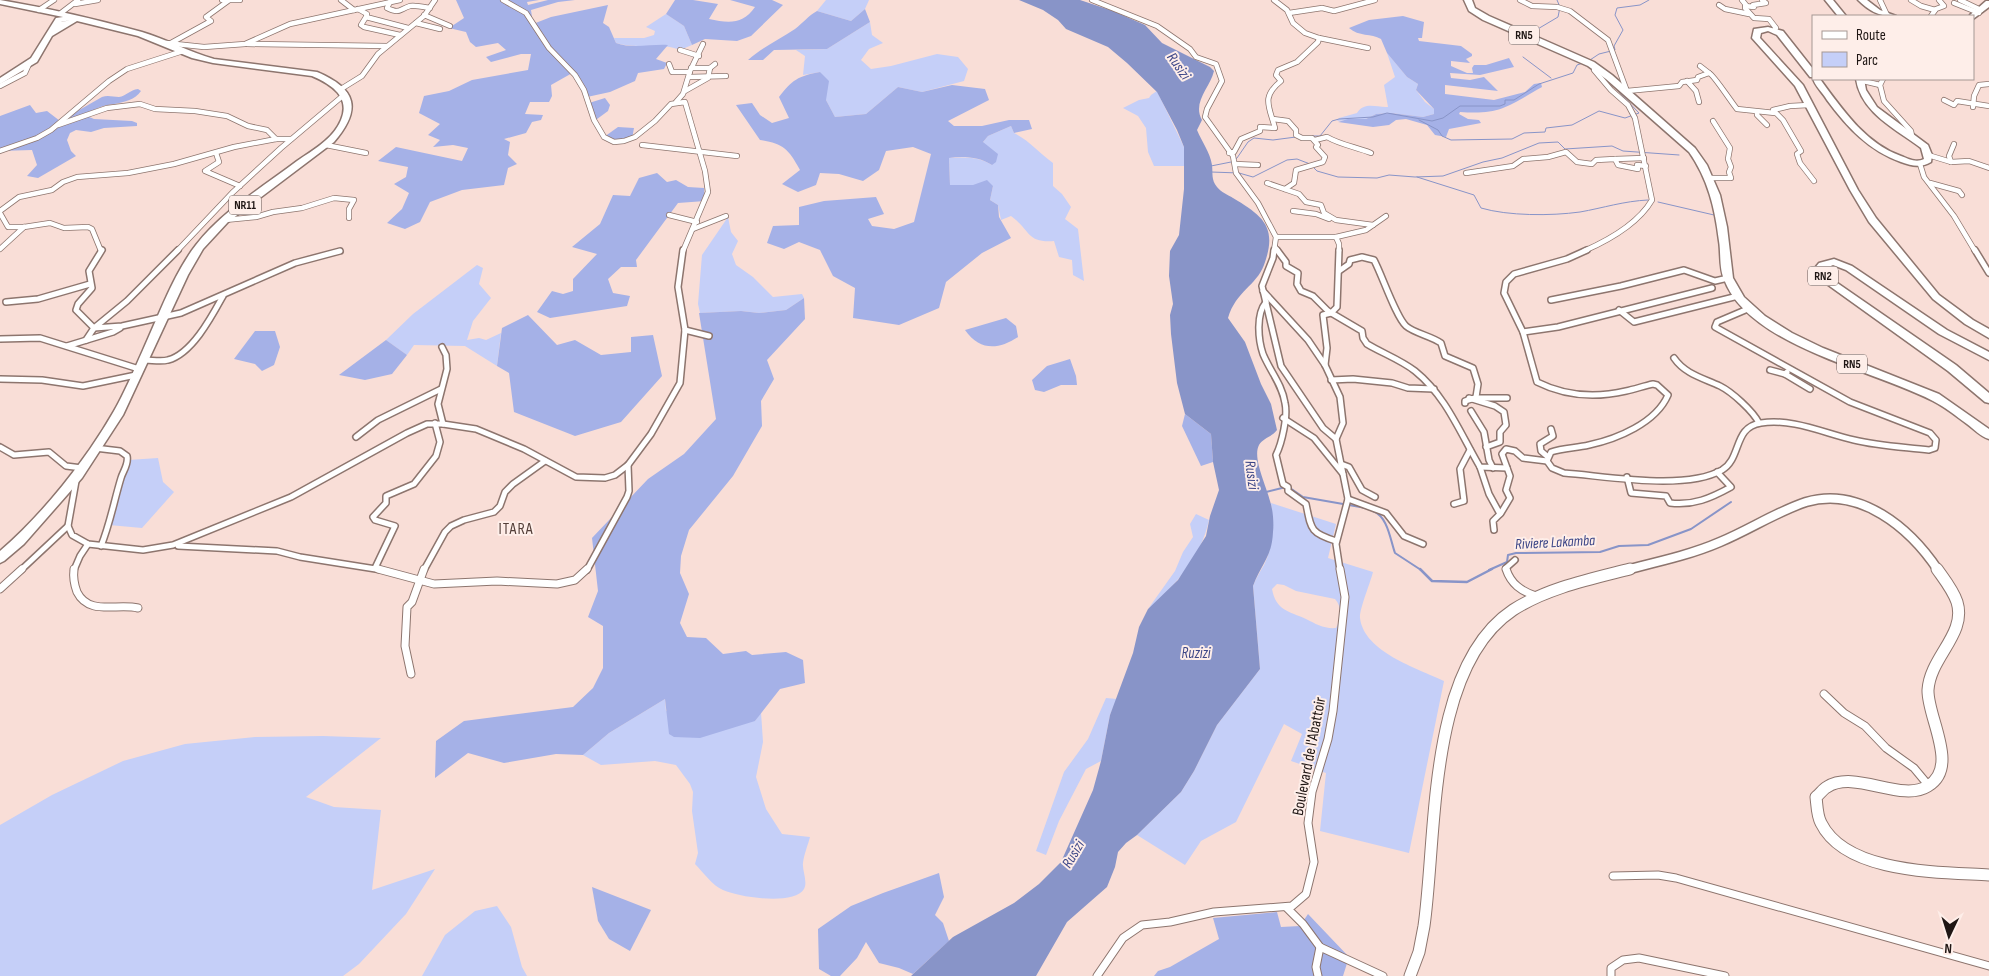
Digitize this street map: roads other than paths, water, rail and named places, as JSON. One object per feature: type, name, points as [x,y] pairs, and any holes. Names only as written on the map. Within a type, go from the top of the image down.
[{"type":"highway","name":"RN5","points":[[1468,0],[1472,9],[1486,18],[1581,59],[1596,68],[1628,93],[1692,150],[1702,162],[1717,194],[1728,278],[1731,287],[1750,308],[1777,330],[1816,350],[1937,398],[1989,435]]},
{"type":"highway","points":[[1829,0],[1841,15]]},
{"type":"highway","points":[[1862,0],[1871,9],[1886,15]]},
{"type":"highway","points":[[0,2],[50,13],[60,13],[74,20],[141,34],[168,43],[203,59],[226,64],[314,74],[326,78],[343,91]]},
{"type":"highway","points":[[1978,13],[1989,3]]},
{"type":"highway","points":[[50,13],[56,23]]},
{"type":"highway","points":[[56,23],[74,20]]},
{"type":"highway","points":[[50,35],[74,20]]},
{"type":"highway","points":[[0,82],[29,64],[39,54],[56,23]]},
{"type":"highway","points":[[1812,74],[1784,37],[1774,31],[1757,30],[1756,38],[1794,78],[1872,220],[1898,254],[1936,297],[1989,334]]},
{"type":"highway","points":[[1817,80],[1849,122],[1866,140],[1895,158],[1920,164],[1928,160],[1925,147],[1877,112],[1865,96],[1860,80]]},
{"type":"highway","name":"NR11","points":[[0,558],[20,541],[80,471],[119,412],[193,255],[211,233],[225,220],[326,145],[340,131],[347,116],[348,104],[343,91]]},
{"type":"highway","name":"RN2","points":[[1989,356],[1943,332],[1849,268],[1834,262],[1822,265],[1820,269],[1827,280],[1938,358],[1989,399]]},
{"type":"main road","points":[[1414,973],[1426,920],[1442,759],[1456,690],[1467,662],[1480,641],[1502,617],[1538,597],[1717,543],[1799,505],[1819,499],[1849,501],[1866,505],[1886,515],[1905,530],[1924,550],[1939,570],[1958,605],[1958,625],[1953,637],[1937,657],[1929,678],[1927,692],[1929,709],[1942,760],[1937,779],[1929,786],[1910,790],[1859,783],[1834,782],[1826,785],[1816,797],[1816,811],[1822,826],[1828,834],[1848,850],[1867,860],[1898,868],[1989,875]]},
{"type":"street","points":[[39,10],[54,0]]},
{"type":"street","points":[[60,13],[76,2],[98,0]]},
{"type":"street","points":[[222,0],[240,0]]},
{"type":"street","points":[[382,0],[380,2],[388,3]]},
{"type":"street","points":[[245,44],[290,24],[400,0]]},
{"type":"street","points":[[86,340],[94,328],[127,302],[220,205],[343,91],[362,76],[378,54],[424,16],[435,0]]},
{"type":"street","points":[[503,0],[525,12],[549,47],[577,75],[585,92],[595,124],[607,138],[612,140],[623,141],[639,135],[671,104],[682,98],[691,70],[700,56],[703,44]]},
{"type":"street","points":[[1092,0],[1157,26],[1190,50],[1196,57],[1216,64],[1222,81],[1207,109],[1205,118],[1218,132],[1234,161],[1236,173],[1258,203],[1276,237],[1272,262],[1262,282],[1281,366],[1323,428],[1336,439]]},
{"type":"street","points":[[1274,0],[1289,13],[1293,23],[1300,30],[1319,38],[1368,48]]},
{"type":"street","points":[[1289,13],[1322,8],[1334,11],[1375,0]]},
{"type":"street","points":[[1520,0],[1532,6],[1560,7],[1576,14],[1608,40],[1628,93],[1670,88],[1687,81],[1697,80],[1698,77],[1709,73]]},
{"type":"street","points":[[1742,0],[1749,14]]},
{"type":"street","points":[[1745,6],[1754,7],[1753,5],[1766,3],[1762,0]]},
{"type":"street","points":[[1880,0],[1888,15]]},
{"type":"street","points":[[1911,0],[1921,6],[1935,10]]},
{"type":"street","points":[[1939,0],[1944,4]]},
{"type":"street","points":[[1932,15],[1935,10],[1943,7],[1944,4],[1960,0],[1978,13]]},
{"type":"street","points":[[168,43],[211,21],[206,17],[228,1]]},
{"type":"street","points":[[344,1],[356,10],[367,14],[366,18]]},
{"type":"street","points":[[388,3],[387,8],[393,12],[403,11],[410,6],[430,8]]},
{"type":"street","points":[[1954,3],[1978,13]]},
{"type":"street","points":[[1719,5],[1749,14],[1754,18],[1769,19],[1776,28],[1774,31]]},
{"type":"street","points":[[424,16],[450,26]]},
{"type":"street","points":[[366,18],[408,28]]},
{"type":"street","points":[[366,18],[361,22],[361,25],[364,27],[400,35]]},
{"type":"street","points":[[416,23],[440,29]]},
{"type":"street","points":[[1229,153],[1234,152],[1237,143],[1242,137],[1260,131],[1260,127],[1275,128],[1267,99],[1270,90],[1281,81],[1276,74],[1278,70],[1297,62],[1318,42],[1319,38]]},
{"type":"street","points":[[168,43],[224,47],[245,44],[388,46]]},
{"type":"street","points":[[680,50],[700,56]]},
{"type":"street","points":[[0,152],[37,138],[58,124],[120,73],[138,65],[183,51]]},
{"type":"street","points":[[0,86],[26,73],[29,64]]},
{"type":"street","points":[[670,64],[672,72],[710,68]]},
{"type":"street","points":[[708,78],[710,68],[714,64]]},
{"type":"street","points":[[1700,66],[1713,75],[1724,94],[1737,108],[1775,113],[1784,122],[1801,151],[1797,154],[1800,163],[1814,181]]},
{"type":"street","points":[[1547,459],[1551,452],[1558,449],[1591,445],[1645,422],[1661,409],[1667,401],[1668,395],[1657,385],[1653,384],[1606,394],[1590,395],[1549,390],[1537,382],[1523,332],[1504,293],[1504,286],[1509,277],[1580,254],[1608,240],[1646,210],[1652,200],[1634,116],[1628,105],[1610,90],[1594,70],[1596,68]]},
{"type":"street","points":[[689,77],[708,78],[726,76]]},
{"type":"street","points":[[1682,77],[1696,92],[1699,102]]},
{"type":"street","points":[[685,90],[708,78]]},
{"type":"street","points":[[1863,80],[1880,85]]},
{"type":"street","points":[[1882,80],[1880,85],[1884,101],[1911,131],[1912,136]]},
{"type":"street","points":[[1973,107],[1974,96],[1979,85],[1989,84]]},
{"type":"street","points":[[1944,100],[1954,104],[1957,101],[1973,107],[1989,106]]},
{"type":"street","points":[[68,526],[72,535],[88,544],[143,550],[173,545],[291,497],[406,433],[427,424],[443,424],[476,429],[524,449],[569,474],[588,478],[610,477],[628,465],[651,434],[680,383],[685,330],[678,287],[679,268],[684,244],[697,222],[708,192],[705,171],[685,102],[676,102]]},
{"type":"street","points":[[58,124],[107,108],[140,104],[154,109],[195,110],[227,116],[243,124],[266,130],[276,139]]},
{"type":"street","points":[[1775,113],[1773,110],[1778,108],[1809,105]]},
{"type":"street","points":[[1757,112],[1757,115],[1766,125]]},
{"type":"street","points":[[1273,119],[1288,121],[1296,130],[1296,135],[1314,140],[1327,137],[1341,145],[1357,147],[1371,153]]},
{"type":"street","points":[[1710,178],[1731,178],[1729,172],[1731,166],[1728,159],[1730,148],[1713,121]]},
{"type":"street","points":[[291,139],[276,139],[234,147],[216,153],[128,173],[77,177],[63,182],[52,190],[19,197],[1,215],[8,226],[24,227],[50,223],[64,228],[91,227],[102,250],[89,265],[92,288],[78,302],[76,310],[94,328],[122,326],[181,313],[295,263],[340,251]]},
{"type":"street","points":[[1285,189],[1294,183],[1296,170],[1323,162],[1325,157],[1316,147],[1318,145],[1314,140]]},
{"type":"street","points":[[1951,162],[1949,156],[1954,144]]},
{"type":"street","points":[[326,145],[366,153]]},
{"type":"street","points":[[642,146],[682,151],[699,150],[737,156]]},
{"type":"street","points":[[1466,174],[1513,166],[1522,161],[1522,159],[1548,157],[1566,152],[1578,162],[1592,164],[1596,160],[1644,158]]},
{"type":"street","points":[[216,153],[220,162],[205,171],[240,186]]},
{"type":"street","points":[[1928,154],[1951,162],[1968,161],[1989,168]]},
{"type":"street","points":[[1615,159],[1618,165],[1638,169],[1637,165],[1646,166]]},
{"type":"street","points":[[1234,161],[1258,166]]},
{"type":"street","points":[[1920,164],[1924,177],[1954,216],[1989,273]]},
{"type":"street","points":[[1267,183],[1300,194],[1306,202],[1321,205],[1324,213],[1336,220]]},
{"type":"street","points":[[1930,183],[1960,191],[1962,195]]},
{"type":"street","points":[[225,220],[256,217],[272,212],[302,208],[341,197],[354,200],[348,209],[349,218]]},
{"type":"street","points":[[1293,211],[1373,225]]},
{"type":"street","points":[[668,215],[697,222]]},
{"type":"street","points":[[693,229],[726,216]]},
{"type":"street","points":[[1276,237],[1336,237],[1366,230],[1386,216]]},
{"type":"street","points":[[0,249],[24,227]]},
{"type":"street","points":[[1325,365],[1327,348],[1323,315],[1331,313],[1337,308],[1336,283],[1339,271],[1336,237]]},
{"type":"street","points":[[1275,248],[1286,262],[1286,266],[1298,273],[1297,284],[1301,291],[1313,296],[1331,313],[1362,331],[1363,338],[1367,344],[1414,370],[1434,390],[1456,418],[1458,429],[1480,467],[1488,494],[1500,514]]},
{"type":"street","points":[[1339,271],[1349,264],[1350,260],[1359,257],[1365,256],[1374,260],[1384,279],[1390,298],[1406,326],[1434,338],[1441,343],[1445,356],[1473,368],[1478,384],[1473,397]]},
{"type":"street","points":[[1551,300],[1621,286],[1684,270],[1715,281],[1728,278]]},
{"type":"street","points":[[6,302],[38,299],[90,284]]},
{"type":"street","points":[[1523,332],[1558,327],[1619,310],[1712,288]]},
{"type":"street","points":[[1263,292],[1290,318],[1325,365],[1340,397],[1344,418],[1336,439],[1347,502],[1381,510],[1386,513],[1404,536],[1423,544]]},
{"type":"street","points":[[144,360],[168,360],[174,358],[197,337],[215,312],[223,296]]},
{"type":"street","points":[[1619,310],[1634,322],[1738,296]]},
{"type":"street","points":[[1266,302],[1262,307],[1260,332],[1263,352],[1286,405],[1281,446],[1276,455],[1283,484],[1306,504],[1310,529],[1316,534],[1336,541]]},
{"type":"street","points":[[1551,429],[1553,436],[1540,444],[1541,451],[1553,470],[1564,473],[1673,481],[1694,479],[1717,472],[1732,463],[1740,436],[1747,428],[1759,423],[1805,428],[1873,444],[1929,450],[1935,448],[1937,444],[1935,438],[1930,433],[1850,402],[1715,327],[1717,322],[1750,308]]},
{"type":"street","points":[[67,346],[113,332],[122,326]]},
{"type":"street","points":[[685,330],[709,336]]},
{"type":"street","points":[[0,339],[40,338],[138,372]]},
{"type":"street","points":[[442,348],[447,354],[444,383],[437,399],[438,412],[443,424]]},
{"type":"street","points":[[1674,358],[1676,364],[1689,372],[1726,389],[1754,412],[1759,423]]},
{"type":"street","points":[[1785,374],[1791,368]]},
{"type":"street","points":[[1770,370],[1785,374],[1810,389]]},
{"type":"street","points":[[0,379],[42,380],[79,386],[138,372]]},
{"type":"street","points":[[1332,380],[1353,379],[1392,382],[1408,388],[1434,390]]},
{"type":"street","points":[[356,437],[378,420],[441,389]]},
{"type":"street","points":[[1473,397],[1504,412],[1506,424],[1500,432],[1500,442],[1486,447]]},
{"type":"street","points":[[1465,403],[1465,400],[1473,397],[1497,400],[1507,398]]},
{"type":"street","points":[[1471,411],[1473,418],[1481,426],[1485,435],[1486,459],[1493,468]]},
{"type":"street","points":[[1283,418],[1296,425],[1322,446],[1332,466],[1343,474]]},
{"type":"street","points":[[375,568],[395,526],[376,520],[373,517],[386,503],[386,496],[389,493],[410,488],[437,455],[441,441],[435,424]]},
{"type":"street","points":[[0,447],[14,455],[49,452],[66,466],[80,471],[74,486],[73,505],[68,526],[0,589]]},
{"type":"street","points":[[95,448],[120,450],[127,456],[128,460],[119,483],[110,523],[101,546]]},
{"type":"street","points":[[1494,530],[1493,521],[1510,498],[1506,490],[1510,476],[1502,454],[1506,449],[1515,451],[1524,458],[1547,459]]},
{"type":"street","points":[[1454,504],[1464,501],[1460,470],[1470,450]]},
{"type":"street","points":[[411,674],[405,646],[406,607],[412,602],[425,566],[434,554],[445,532],[451,526],[464,520],[494,512],[500,506],[505,492],[513,484],[545,461]]},
{"type":"street","points":[[1341,464],[1349,467],[1354,478],[1368,496],[1375,497]]},
{"type":"street","points":[[173,545],[277,551],[300,557],[375,568],[434,584],[498,581],[557,584],[575,580],[586,571],[627,497],[629,491],[628,465]]},
{"type":"street","points":[[1480,467],[1507,468]]},
{"type":"street","points":[[1627,478],[1631,493],[1666,496],[1670,503],[1680,504],[1700,502],[1731,487],[1717,472]]},
{"type":"street","name":"Boulevard de l'Abattoir","points":[[1097,976],[1123,938],[1142,924],[1170,922],[1214,912],[1286,906],[1301,900],[1306,894],[1314,862],[1312,836],[1308,823],[1310,805],[1328,739],[1333,711],[1345,597],[1336,551],[1336,541],[1347,502]]},
{"type":"street","points":[[88,544],[76,561],[72,576],[82,599],[89,606],[121,608],[132,606],[138,608]]},
{"type":"street","points":[[1515,560],[1506,568],[1510,580],[1520,589],[1538,597]]},
{"type":"street","points":[[1824,694],[1844,712],[1865,726],[1886,748],[1914,768],[1929,786]]},
{"type":"street","points":[[1614,876],[1658,875],[1676,878],[1989,966]]},
{"type":"street","points":[[1286,906],[1303,924],[1320,947],[1383,976]]},
{"type":"street","points":[[1318,976],[1316,967],[1320,947]]},
{"type":"street","points":[[1611,976],[1611,968],[1623,960],[1639,958],[1725,976]]},
{"type":"water","name":"Ruzizi","points":[[1019,0],[1080,0],[1113,11],[1145,25],[1162,43],[1210,67],[1214,71],[1200,101],[1199,113],[1202,120],[1197,130],[1210,156],[1215,184],[1220,190],[1244,204],[1260,217],[1268,232],[1269,241],[1264,265],[1256,278],[1236,301],[1228,318],[1245,342],[1271,404],[1277,430],[1259,445],[1257,451],[1261,473],[1272,508],[1273,525],[1271,548],[1253,586],[1260,669],[1217,725],[1194,771],[1181,792],[1118,852],[1115,867],[1107,887],[1067,922],[1036,976],[911,976],[953,937],[1014,903],[1039,884],[1061,862],[1093,790],[1110,715],[1133,653],[1139,627],[1148,609],[1178,580],[1206,536],[1210,516],[1219,490],[1213,462],[1211,434],[1185,414],[1177,383],[1171,334],[1170,315],[1173,304],[1169,276],[1170,251],[1179,235],[1184,189],[1184,147],[1157,92],[1127,63],[1108,47],[1066,29],[1058,20],[1043,10]]},
{"type":"waterway","points":[[1531,33],[1558,17],[1560,7],[1557,0]]},
{"type":"waterway","points":[[1590,60],[1599,54],[1615,50],[1614,46],[1623,30],[1615,15],[1617,8],[1640,5],[1649,0]]},
{"type":"waterway","points":[[1523,57],[1551,78]]},
{"type":"waterway","points":[[1311,136],[1320,136],[1332,121],[1339,119],[1373,117],[1387,113],[1432,121],[1443,118],[1460,106],[1500,106],[1505,104],[1505,100],[1514,100],[1539,84],[1573,73],[1577,65],[1583,63]]},
{"type":"waterway","points":[[1419,120],[1438,130],[1442,136],[1451,140],[1512,139],[1524,133],[1545,132],[1546,128],[1572,125],[1599,111],[1625,118],[1639,113],[1616,89]]},
{"type":"waterway","points":[[1211,166],[1231,162],[1237,158],[1248,142],[1254,138],[1273,140],[1296,137]]},
{"type":"waterway","points":[[1211,172],[1239,173],[1253,177],[1287,160],[1297,159],[1310,164],[1317,171],[1338,177],[1377,178],[1389,175],[1415,177],[1443,176],[1483,162],[1502,158],[1539,143],[1558,142],[1565,149],[1612,146],[1623,151],[1679,155]]},
{"type":"waterway","points":[[1417,177],[1474,195],[1481,208],[1504,213],[1543,215],[1569,213],[1648,200]]},
{"type":"waterway","points":[[1658,202],[1714,215]]},
{"type":"waterway","name":"Riviere Lakamba","points":[[1266,492],[1286,487]]},
{"type":"waterway","name":"Riviere Lakamba","points":[[1290,488],[1303,497],[1366,508]]},
{"type":"waterway","name":"Riviere Lakamba","points":[[1489,570],[1507,562],[1508,555],[1516,553],[1600,552],[1619,546],[1648,545],[1691,529],[1731,502]]},
{"type":"waterway","name":"Riviere Lakamba","points":[[1373,511],[1385,523],[1395,553],[1421,570]]},
{"type":"waterway","name":"Riviere Lakamba","points":[[1421,570],[1432,581],[1467,582],[1492,569]]},
{"type":"district","name":"ITARA","points":[[516,528]]},
{"type":"water label","name":"Rusizi","points":[[1179,66]]},
{"type":"water label","name":"Rusizi","points":[[1252,475]]},
{"type":"water label","name":"Rusizi","points":[[1073,854]]}]
